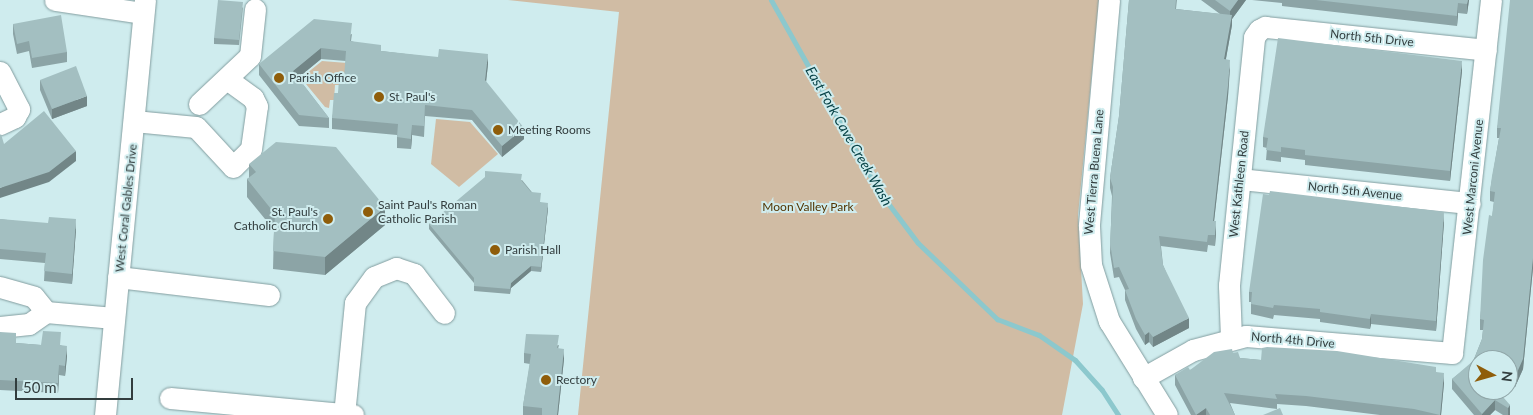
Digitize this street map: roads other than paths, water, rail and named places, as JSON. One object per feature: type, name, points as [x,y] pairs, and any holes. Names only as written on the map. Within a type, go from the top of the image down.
[{"type":"street","points":[[55,0],[144,7]]},
{"type":"street","name":"West Tierra Buena Lane","points":[[1109,0],[1088,244],[1104,308],[1143,378],[1167,415]]},
{"type":"street","name":"West Marconi Avenue","points":[[1452,353],[1491,0]]},
{"type":"street","name":"West Coral Gables Drive","points":[[105,415],[144,7]]},
{"type":"street","points":[[199,104],[250,56],[255,9]]},
{"type":"street","name":"North 5th Drive","points":[[1259,30],[1265,27],[1486,50]]},
{"type":"street","name":"West Kathleen Road","points":[[1231,338],[1227,306],[1254,37],[1259,30]]},
{"type":"street","points":[[0,72],[19,109],[15,117],[0,124]]},
{"type":"street","points":[[134,121],[196,127],[233,167],[246,157],[252,146],[257,106],[253,98],[227,79]]},
{"type":"street","name":"North 5th Avenue","points":[[1240,179],[1470,203]]},
{"type":"street","points":[[344,415],[355,303],[374,277],[396,268],[421,280],[444,313]]},
{"type":"street","points":[[118,277],[269,295]]},
{"type":"street","points":[[0,287],[34,297],[46,312]]},
{"type":"street","points":[[0,327],[28,324],[46,312],[114,318]]},
{"type":"street","name":"North 4th Drive","points":[[1143,378],[1193,350],[1231,338],[1261,336],[1431,354],[1452,353]]},
{"type":"street","points":[[170,398],[353,415]]},
{"type":"waterway","name":"East Fork Cave Creek Wash","points":[[771,0],[878,190],[918,243],[997,319],[1039,335],[1075,360],[1102,390],[1118,415]]},
{"type":"place","name":"Parish Office","points":[[279,78]]},
{"type":"place","name":"St. Paul's","points":[[379,97]]},
{"type":"place","name":"Meeting Rooms","points":[[498,130]]},
{"type":"place","name":"Saint Paul's Roman Catholic Parish","points":[[368,212]]},
{"type":"place","name":"St. Paul's Catholic Church","points":[[328,219]]},
{"type":"place","name":"Parish Hall","points":[[495,250]]},
{"type":"place","name":"Rectory","points":[[546,380]]},
{"type":"park label","name":"Moon Valley Park","points":[[808,207]]}]
